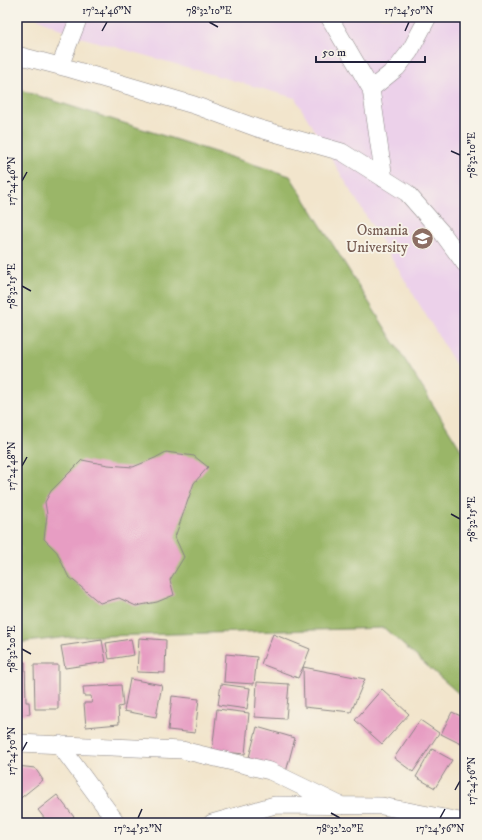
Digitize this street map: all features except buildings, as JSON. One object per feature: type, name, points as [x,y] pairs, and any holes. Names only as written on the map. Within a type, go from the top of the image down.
[{"type":"street","points":[[60,66],[79,17]]},
{"type":"street","points":[[329,17],[371,89],[384,179]]},
{"type":"street","points":[[371,89],[397,68],[410,51],[428,17]]},
{"type":"street","points":[[17,55],[194,105],[257,128],[342,152],[407,193],[443,234],[465,264]]},
{"type":"street","points":[[17,743],[182,750],[270,771],[342,806]]},
{"type":"street","points":[[59,744],[117,823]]},
{"type":"street","points":[[212,823],[275,805],[382,806],[465,822]]},
{"type":"shaded area","name":"Osmania University","points":[[35,17],[465,17],[465,380],[295,98],[73,35]]},
{"type":"green space","points":[[17,89],[290,176],[465,456],[465,699],[384,628],[69,637],[17,643]]},
{"type":"place","name":"Osmania University","points":[[423,239]]}]
